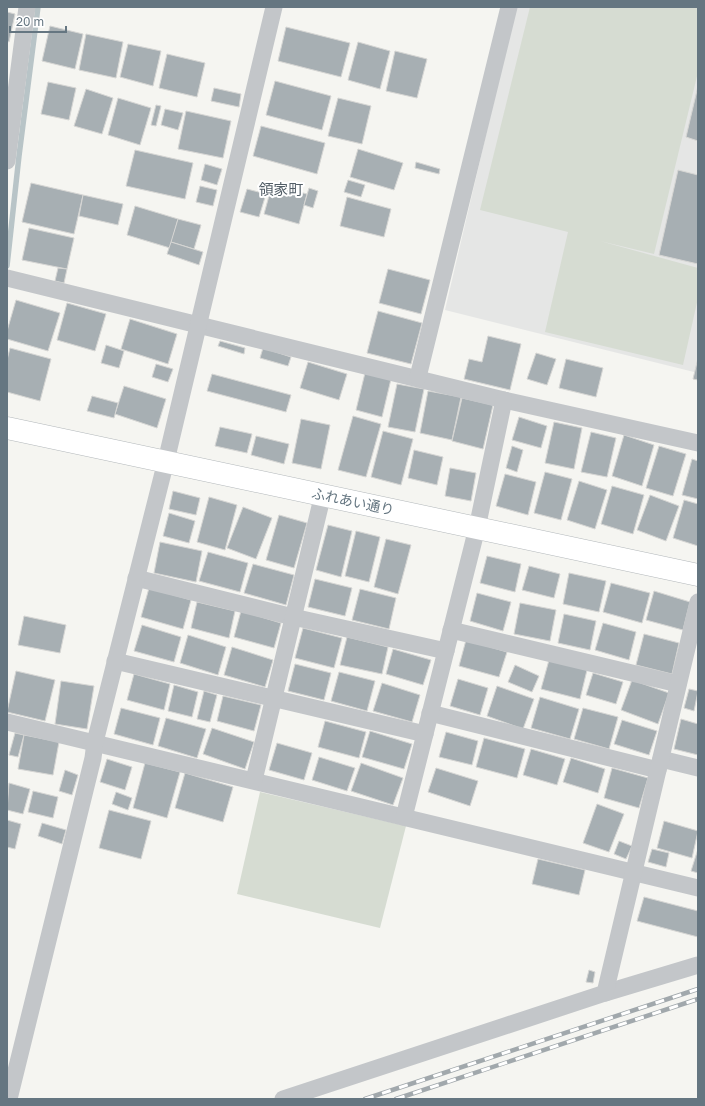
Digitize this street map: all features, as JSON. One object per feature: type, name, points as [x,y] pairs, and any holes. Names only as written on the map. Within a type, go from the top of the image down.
[{"type":"street","points":[[7,161],[27,7]]},
{"type":"street","points":[[9,1099],[14,1054],[92,766],[95,742],[199,326],[274,7]]},
{"type":"street","points":[[418,377],[509,7]]},
{"type":"street","points":[[7,278],[199,326],[418,377],[504,400],[698,443]]},
{"type":"street","points":[[404,817],[477,528],[504,400]]},
{"type":"street","name":"ふれあい通り","points":[[7,428],[323,494],[698,576]]},
{"type":"street","points":[[254,780],[323,494]]},
{"type":"street","points":[[136,578],[293,617],[446,651]]},
{"type":"street","points":[[605,994],[698,602]]},
{"type":"street","points":[[451,630],[678,684]]},
{"type":"street","points":[[115,661],[425,734]]},
{"type":"street","points":[[430,713],[659,764],[698,768]]},
{"type":"street","points":[[7,722],[254,780],[698,888]]},
{"type":"street","points":[[283,1099],[698,965]]},
{"type":"shaded area","points":[[516,7],[698,7],[698,373],[445,310]]},
{"type":"shaded area","points":[[530,7],[698,7],[698,72],[654,254],[600,241],[698,268],[698,298],[683,365],[545,332],[568,232],[480,210]]},
{"type":"shaded area","points":[[260,792],[406,826],[380,928],[237,894]]},
{"type":"building","points":[[7,12],[15,14],[9,42],[7,41]]},
{"type":"building","points":[[50,26],[83,34],[75,69],[42,61]]},
{"type":"building","points":[[286,27],[350,43],[341,77],[278,61]]},
{"type":"building","points":[[86,34],[123,42],[116,78],[79,70]]},
{"type":"building","points":[[358,42],[390,51],[380,89],[348,80]]},
{"type":"building","points":[[128,44],[161,51],[153,86],[120,77]]},
{"type":"building","points":[[395,51],[427,59],[417,98],[386,91]]},
{"type":"building","points":[[167,54],[205,63],[197,97],[159,88]]},
{"type":"building","points":[[275,81],[331,96],[322,130],[266,115]]},
{"type":"building","points":[[48,82],[76,88],[69,120],[41,114]]},
{"type":"building","points":[[698,86],[698,141],[686,137]]},
{"type":"building","points":[[214,88],[241,94],[239,107],[211,101]]},
{"type":"building","points":[[86,89],[113,98],[102,134],[74,126]]},
{"type":"building","points":[[118,98],[151,108],[140,145],[108,135]]},
{"type":"building","points":[[338,98],[371,106],[362,144],[328,136]]},
{"type":"building","points":[[156,105],[161,106],[156,126],[151,125]]},
{"type":"building","points":[[165,109],[183,113],[178,130],[161,125]]},
{"type":"building","points":[[186,111],[231,121],[223,158],[178,149]]},
{"type":"building","points":[[261,126],[325,143],[317,174],[253,156]]},
{"type":"building","points":[[358,149],[403,163],[394,190],[350,177]]},
{"type":"building","points":[[135,150],[193,163],[185,199],[126,186]]},
{"type":"building","points":[[416,162],[440,169],[439,174],[415,168]]},
{"type":"building","points":[[205,164],[222,169],[217,185],[201,180]]},
{"type":"building","points":[[678,170],[698,175],[698,264],[659,255]]},
{"type":"building","points":[[348,180],[365,185],[361,197],[344,192]]},
{"type":"building","points":[[31,183],[83,195],[74,234],[22,222]]},
{"type":"building","points":[[272,185],[307,194],[299,224],[264,214]]},
{"type":"building","points":[[200,186],[217,190],[213,206],[196,202]]},
{"type":"building","points":[[309,188],[318,191],[313,208],[304,205]]},
{"type":"building","points":[[247,189],[266,194],[259,217],[240,212]]},
{"type":"building","points":[[83,195],[123,204],[118,225],[79,216]]},
{"type":"building","points":[[347,197],[391,209],[384,237],[340,226]]},
{"type":"building","points":[[135,206],[178,219],[170,248],[127,235]]},
{"type":"building","points":[[178,219],[201,225],[194,249],[171,242]]},
{"type":"building","points":[[29,228],[74,238],[67,269],[22,260]]},
{"type":"building","points":[[171,242],[203,252],[199,265],[167,254]]},
{"type":"building","points":[[58,268],[67,269],[64,283],[55,281]]},
{"type":"building","points":[[388,269],[430,280],[421,314],[379,303]]},
{"type":"building","points":[[16,300],[60,313],[48,351],[7,339],[7,331]]},
{"type":"building","points":[[67,303],[106,314],[95,351],[57,340]]},
{"type":"building","points":[[378,311],[422,323],[411,364],[367,353]]},
{"type":"building","points":[[130,319],[177,334],[168,364],[121,349]]},
{"type":"building","points":[[488,336],[521,344],[510,390],[464,379],[469,359],[482,362]]},
{"type":"building","points":[[220,341],[245,348],[244,354],[218,346]]},
{"type":"building","points":[[106,345],[124,351],[119,368],[101,363]]},
{"type":"building","points":[[10,348],[51,359],[40,401],[7,392],[7,360]]},
{"type":"building","points":[[263,348],[291,357],[288,366],[260,358]]},
{"type":"building","points":[[536,353],[556,359],[547,385],[527,379]]},
{"type":"building","points":[[698,358],[698,380],[693,379]]},
{"type":"building","points":[[566,359],[603,368],[596,397],[559,388]]},
{"type":"building","points":[[308,362],[347,374],[339,400],[300,388]]},
{"type":"building","points":[[156,364],[173,369],[168,382],[152,377]]},
{"type":"building","points":[[365,373],[391,379],[382,417],[356,410]]},
{"type":"building","points":[[212,374],[291,395],[286,412],[207,391]]},
{"type":"building","points":[[397,384],[424,389],[415,432],[388,427]]},
{"type":"building","points":[[124,386],[166,399],[157,428],[115,414]]},
{"type":"building","points":[[428,391],[461,397],[452,440],[420,433]]},
{"type":"building","points":[[92,396],[118,403],[114,418],[87,411]]},
{"type":"building","points":[[462,398],[493,405],[483,449],[452,441]]},
{"type":"building","points":[[353,416],[381,424],[366,477],[338,470]]},
{"type":"building","points":[[519,417],[547,426],[541,448],[512,440]]},
{"type":"building","points":[[301,419],[330,425],[321,469],[292,463]]},
{"type":"building","points":[[554,422],[582,428],[574,469],[545,463]]},
{"type":"building","points":[[220,427],[252,434],[247,453],[215,446]]},
{"type":"building","points":[[383,431],[413,439],[401,485],[371,477]]},
{"type":"building","points":[[591,432],[616,438],[607,477],[581,472]]},
{"type":"building","points":[[624,435],[654,445],[642,486],[612,476]]},
{"type":"building","points":[[256,436],[289,444],[284,464],[251,455]]},
{"type":"building","points":[[512,446],[523,450],[517,472],[506,468]]},
{"type":"building","points":[[659,446],[686,454],[673,496],[646,488]]},
{"type":"building","points":[[414,450],[443,457],[437,485],[408,478]]},
{"type":"building","points":[[692,459],[698,461],[698,499],[682,495]]},
{"type":"building","points":[[450,468],[476,473],[471,501],[445,496]]},
{"type":"building","points":[[545,472],[572,479],[561,520],[534,513]]},
{"type":"building","points":[[505,474],[536,482],[528,515],[496,506]]},
{"type":"building","points":[[579,481],[607,490],[595,529],[567,520]]},
{"type":"building","points":[[612,486],[644,495],[633,534],[601,524]]},
{"type":"building","points":[[173,491],[200,498],[196,515],[169,509]]},
{"type":"building","points":[[650,495],[679,506],[666,541],[637,530]]},
{"type":"building","points":[[209,497],[237,505],[225,550],[197,542]]},
{"type":"building","points":[[684,500],[698,504],[698,546],[673,538]]},
{"type":"building","points":[[243,507],[272,518],[256,559],[227,548]]},
{"type":"building","points":[[169,513],[195,521],[189,543],[163,536]]},
{"type":"building","points":[[279,515],[307,523],[294,568],[266,560]]},
{"type":"building","points":[[328,525],[352,531],[341,577],[316,570]]},
{"type":"building","points":[[356,531],[380,537],[369,582],[345,576]]},
{"type":"building","points":[[386,539],[411,545],[398,594],[374,587]]},
{"type":"building","points":[[160,542],[202,551],[196,582],[154,573]]},
{"type":"building","points":[[208,552],[248,563],[240,592],[199,581]]},
{"type":"building","points":[[487,556],[521,564],[515,592],[480,583]]},
{"type":"building","points":[[253,564],[294,575],[286,605],[244,593]]},
{"type":"building","points":[[529,566],[560,574],[554,598],[522,590]]},
{"type":"building","points":[[569,573],[606,581],[599,612],[563,604]]},
{"type":"building","points":[[315,579],[352,588],[345,616],[308,607]]},
{"type":"building","points":[[611,583],[650,593],[642,623],[603,612]]},
{"type":"building","points":[[149,588],[191,600],[183,629],[141,617]]},
{"type":"building","points":[[360,589],[396,598],[389,629],[352,620]]},
{"type":"building","points":[[654,591],[690,602],[683,630],[646,620]]},
{"type":"building","points":[[477,593],[511,602],[503,631],[470,621]]},
{"type":"building","points":[[197,602],[235,611],[229,638],[191,628]]},
{"type":"building","points":[[520,603],[556,610],[550,641],[514,634]]},
{"type":"building","points":[[241,611],[281,623],[274,648],[234,637]]},
{"type":"building","points":[[564,614],[596,621],[590,650],[558,643]]},
{"type":"building","points":[[24,616],[66,625],[60,653],[18,645]]},
{"type":"building","points":[[603,623],[636,632],[629,660],[595,650]]},
{"type":"building","points":[[142,625],[181,637],[174,662],[134,651]]},
{"type":"building","points":[[303,628],[342,638],[334,668],[295,658]]},
{"type":"building","points":[[644,634],[679,643],[672,674],[636,665]]},
{"type":"building","points":[[188,635],[226,647],[218,675],[180,663]]},
{"type":"building","points":[[347,637],[388,647],[382,674],[340,665]]},
{"type":"building","points":[[466,640],[507,652],[499,677],[459,666]]},
{"type":"building","points":[[232,647],[273,660],[265,687],[224,675]]},
{"type":"building","points":[[393,649],[431,660],[423,685],[386,674]]},
{"type":"building","points":[[549,660],[587,670],[580,699],[541,689]]},
{"type":"building","points":[[295,664],[331,673],[324,700],[288,691]]},
{"type":"building","points":[[515,665],[539,676],[532,692],[508,682]]},
{"type":"building","points":[[16,671],[55,680],[45,721],[7,712]]},
{"type":"building","points":[[339,672],[375,681],[367,711],[331,701]]},
{"type":"building","points":[[593,673],[623,682],[616,704],[586,695]]},
{"type":"building","points":[[134,674],[170,684],[164,710],[127,700]]},
{"type":"building","points":[[458,679],[488,688],[480,715],[450,706]]},
{"type":"building","points":[[632,680],[669,693],[658,724],[621,710]]},
{"type":"building","points":[[61,681],[94,686],[87,729],[55,724]]},
{"type":"building","points":[[382,683],[420,695],[412,722],[373,711]]},
{"type":"building","points":[[174,685],[198,692],[192,717],[168,711]]},
{"type":"building","points":[[497,686],[534,699],[523,729],[487,716]]},
{"type":"building","points":[[689,689],[698,691],[694,711],[684,708]]},
{"type":"building","points":[[204,691],[217,695],[210,722],[197,719]]},
{"type":"building","points":[[223,696],[261,705],[254,731],[217,721]]},
{"type":"building","points":[[540,697],[579,709],[570,739],[531,728]]},
{"type":"building","points":[[121,708],[160,718],[153,745],[114,734]]},
{"type":"building","points":[[583,708],[618,717],[609,749],[574,739]]},
{"type":"building","points":[[166,718],[206,729],[197,758],[158,746]]},
{"type":"building","points":[[681,719],[698,724],[698,755],[674,749]]},
{"type":"building","points":[[622,720],[657,731],[649,755],[614,744]]},
{"type":"building","points":[[325,721],[366,732],[359,758],[318,747]]},
{"type":"building","points":[[212,728],[254,742],[245,769],[203,754]]},
{"type":"building","points":[[370,731],[412,744],[404,769],[362,757]]},
{"type":"building","points":[[446,732],[478,741],[472,765],[439,757]]},
{"type":"building","points":[[15,733],[24,735],[18,757],[9,755]]},
{"type":"building","points":[[24,735],[59,742],[53,775],[18,769]]},
{"type":"building","points":[[484,738],[525,749],[517,778],[476,767]]},
{"type":"building","points":[[277,743],[312,753],[304,780],[269,770]]},
{"type":"building","points":[[531,749],[565,759],[557,785],[523,775]]},
{"type":"building","points":[[319,757],[355,768],[347,791],[312,780]]},
{"type":"building","points":[[571,758],[605,769],[598,793],[563,782]]},
{"type":"building","points":[[107,759],[132,767],[125,790],[100,782]]},
{"type":"building","points":[[145,763],[180,772],[167,818],[133,808]]},
{"type":"building","points":[[361,763],[403,778],[393,805],[351,791]]},
{"type":"building","points":[[436,768],[478,781],[470,806],[428,792]]},
{"type":"building","points":[[612,768],[648,778],[639,808],[604,798]]},
{"type":"building","points":[[65,770],[78,775],[72,795],[59,791]]},
{"type":"building","points":[[185,773],[233,787],[223,822],[175,808]]},
{"type":"building","points":[[9,783],[30,789],[23,814],[7,810]]},
{"type":"building","points":[[33,791],[58,797],[53,818],[28,812]]},
{"type":"building","points":[[116,792],[132,798],[128,810],[112,804]]},
{"type":"building","points":[[597,804],[624,814],[609,852],[583,843]]},
{"type":"building","points":[[109,810],[151,821],[141,859],[99,848]]},
{"type":"building","points":[[7,820],[21,824],[15,849],[7,847]]},
{"type":"building","points":[[664,821],[698,831],[692,858],[657,848]]},
{"type":"building","points":[[42,823],[66,830],[62,844],[38,836]]},
{"type":"building","points":[[619,841],[632,846],[626,859],[614,854]]},
{"type":"building","points":[[652,849],[669,853],[666,867],[648,862]]},
{"type":"building","points":[[698,849],[698,873],[691,871]]},
{"type":"building","points":[[538,859],[585,870],[579,895],[532,884]]},
{"type":"building","points":[[644,897],[698,911],[698,937],[637,921]]},
{"type":"building","points":[[589,970],[595,972],[593,983],[586,982]]},
{"type":"waterway","points":[[7,266],[38,7]]},
{"type":"railway","points":[[365,1099],[698,989]]},
{"type":"railway","points":[[396,1099],[698,999]]},
{"type":"district","name":"領家町","points":[[281,189]]}]
